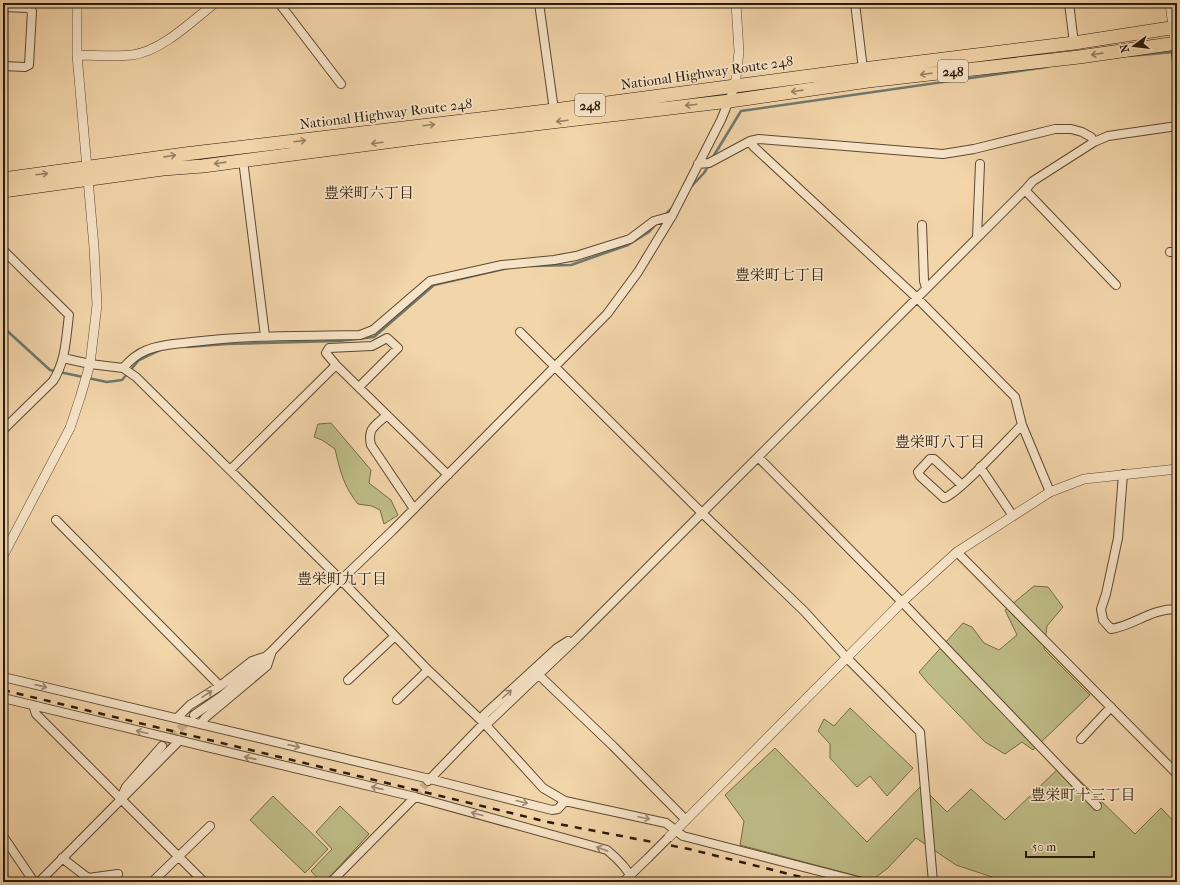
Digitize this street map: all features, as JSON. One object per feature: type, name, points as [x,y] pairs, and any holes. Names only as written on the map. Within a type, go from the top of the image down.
[{"type":"highway","name":"National Highway Route 248","points":[[3,192],[185,154],[554,110],[1074,42],[1175,27]]},
{"type":"highway","name":"National Highway Route 248","points":[[3,179],[88,174],[244,160],[730,101],[1176,43]]},
{"type":"street","points":[[3,556],[70,428],[90,364],[97,305],[94,247],[77,55],[77,3]]},
{"type":"street","points":[[77,55],[133,55],[144,52],[167,40],[215,3]]},
{"type":"street","points":[[279,3],[341,84]]},
{"type":"street","points":[[539,3],[554,110]]},
{"type":"street","points":[[194,715],[223,695],[272,651],[341,580],[414,510],[607,314],[638,272],[672,216],[730,101],[735,86],[739,52],[736,3]]},
{"type":"street","points":[[856,3],[863,69]]},
{"type":"street","points":[[1069,3],[1074,42]]},
{"type":"street","points":[[1170,3],[1175,27],[1177,61]]},
{"type":"street","points":[[3,7],[28,8],[32,11],[29,65],[25,67],[3,66]]},
{"type":"street","points":[[429,780],[484,723],[489,722],[578,636],[1033,181],[1094,142],[1108,136],[1177,126]]},
{"type":"street","points":[[698,164],[709,163],[750,141],[759,139],[943,154],[1055,129],[1071,129],[1082,132],[1091,137],[1094,142]]},
{"type":"street","points":[[750,141],[753,146],[917,298],[1016,397],[1022,425],[1050,492]]},
{"type":"street","points":[[244,160],[265,336]]},
{"type":"street","points":[[977,237],[980,164]]},
{"type":"street","points":[[1025,190],[1116,285]]},
{"type":"street","points":[[123,368],[132,359],[147,350],[160,346],[208,340],[265,336],[360,335],[374,330],[430,281],[502,265],[554,260],[576,256],[630,239],[654,221],[672,216]]},
{"type":"street","points":[[922,225],[924,281],[926,288]]},
{"type":"street","points":[[3,250],[69,315],[63,358],[59,372],[53,381],[3,430]]},
{"type":"street","points":[[520,332],[702,513],[804,611],[846,657],[920,732],[933,882]]},
{"type":"street","points":[[359,387],[398,348],[387,338],[372,346],[329,348],[326,353],[336,365],[448,475]]},
{"type":"street","points":[[63,358],[90,364],[123,368],[136,377],[341,580],[428,670],[484,723],[543,788],[564,801],[666,823],[683,836],[862,882]]},
{"type":"street","points":[[230,470],[336,365]]},
{"type":"street","points":[[387,415],[371,430],[369,436],[371,445],[414,510]]},
{"type":"street","points":[[962,485],[934,459],[930,459],[918,472],[920,476],[944,498],[952,496],[1022,425]]},
{"type":"street","points":[[758,457],[902,602],[1097,806]]},
{"type":"street","points":[[980,467],[1012,516]]},
{"type":"street","points":[[623,882],[633,878],[648,858],[846,657],[902,602],[957,552],[1050,492],[1084,479],[1177,469]]},
{"type":"street","points":[[1123,474],[1118,538],[1106,594],[1101,609],[1103,620],[1111,629],[1120,628],[1160,610],[1177,609]]},
{"type":"street","points":[[56,520],[220,686]]},
{"type":"street","points":[[957,552],[1177,774]]},
{"type":"street","points":[[348,680],[395,636]]},
{"type":"street","points":[[201,724],[206,718],[267,666],[272,651]]},
{"type":"street","points":[[177,718],[190,705],[220,686],[252,660],[266,656]]},
{"type":"street","points":[[397,700],[428,670]]},
{"type":"street","points":[[3,676],[552,810],[558,809],[564,801]]},
{"type":"street","points":[[542,678],[613,746],[686,820]]},
{"type":"street","points":[[3,698],[415,797],[607,850],[618,859],[633,878]]},
{"type":"street","points":[[33,705],[36,714],[204,882]]},
{"type":"street","points":[[1081,739],[1111,707]]},
{"type":"street","points":[[39,882],[179,741]]},
{"type":"street","points":[[121,799],[126,787],[162,746]]},
{"type":"street","points":[[331,882],[415,797]]},
{"type":"street","points":[[152,882],[210,826]]},
{"type":"street","points":[[3,836],[34,882]]},
{"type":"street","points":[[62,858],[88,878],[118,874]]},
{"type":"shaded area","points":[[331,423],[371,470],[369,483],[391,500],[398,515],[384,524],[380,510],[372,506],[358,504],[353,498],[343,478],[335,449],[322,440],[314,437],[318,424]]},
{"type":"shaded area","points":[[1034,586],[1048,587],[1063,607],[1047,626],[1044,649],[1090,695],[1033,750],[1022,742],[1005,754],[985,742],[919,672],[963,623],[972,627],[984,643],[999,650],[1017,635],[1005,610]]},
{"type":"shaded area","points":[[850,708],[913,768],[887,796],[870,776],[857,787],[830,758],[830,744],[818,731],[824,719],[834,726]]},
{"type":"shaded area","points":[[775,748],[867,842],[921,786],[947,812],[971,789],[1005,820],[1063,764],[1135,834],[1161,808],[1177,825],[1177,882],[1007,882],[956,865],[916,838],[888,868],[872,880],[740,845],[744,821],[725,795]]},
{"type":"shaded area","points":[[273,796],[328,849],[305,873],[250,820]]},
{"type":"shaded area","points":[[340,806],[369,834],[325,882],[321,882],[311,871],[332,849],[316,832]]},
{"type":"waterway","points":[[1129,56],[1174,52]]},
{"type":"waterway","points":[[713,157],[741,111],[1047,67]]},
{"type":"waterway","points":[[689,189],[704,173],[709,165]]},
{"type":"waterway","points":[[665,215],[674,206]]},
{"type":"waterway","points":[[531,266],[571,265],[628,245],[649,232],[657,223]]},
{"type":"waterway","points":[[187,347],[227,344],[339,341],[374,337],[434,285],[508,268]]},
{"type":"waterway","points":[[3,327],[50,370],[83,377]]},
{"type":"waterway","points":[[88,378],[107,382],[122,380],[139,360],[160,350]]},
{"type":"tunnel","points":[[162,746],[192,717]]},
{"type":"tunnel","points":[[415,797],[428,781]]},
{"type":"railway","points":[[3,690],[548,822],[689,849],[821,882]]},
{"type":"district","name":"豊栄町六丁目","points":[[369,193]]},
{"type":"district","name":"豊栄町七丁目","points":[[780,275]]},
{"type":"district","name":"豊栄町八丁目","points":[[940,442]]},
{"type":"district","name":"豊栄町九丁目","points":[[342,579]]},
{"type":"district","name":"豊栄町十三丁目","points":[[1083,795]]}]
